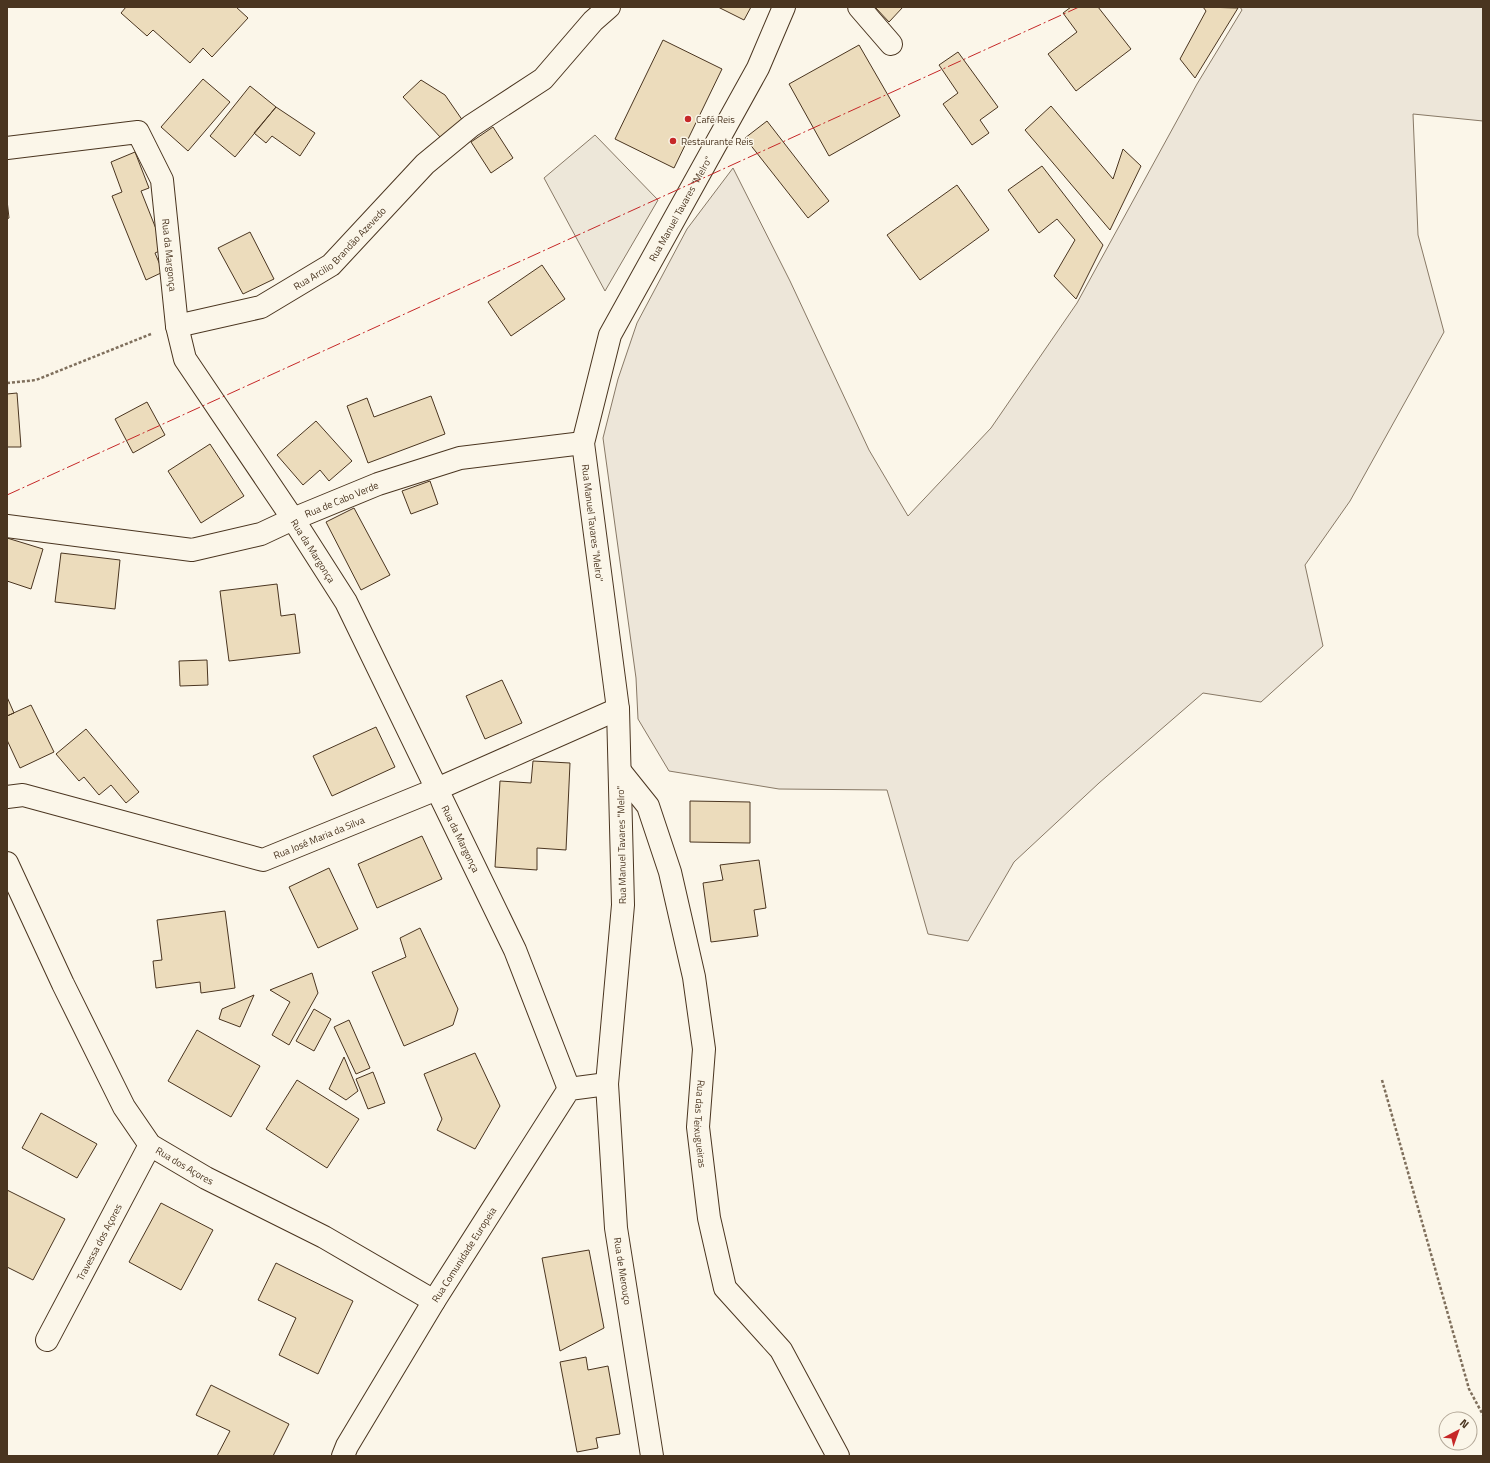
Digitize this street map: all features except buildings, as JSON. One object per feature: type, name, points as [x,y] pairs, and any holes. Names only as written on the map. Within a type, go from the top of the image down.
[{"type":"street","name":"Rua Arcilio Brandão Azevedo","points":[[177,326],[261,306],[331,265],[425,164],[471,126],[543,79],[593,20],[609,7]]},
{"type":"street","name":"Rua Manuel Tavares \"Melro\"","points":[[607,1084],[623,905],[618,709],[583,443],[610,335],[758,68],[784,7]]},
{"type":"street","points":[[859,7],[891,44]]},
{"type":"street","name":"Rua da Margonça","points":[[7,148],[138,132],[162,180],[177,326],[185,359],[293,519],[346,602],[515,950],[570,1089]]},
{"type":"street","name":"Rua de Cabo Verde","points":[[7,526],[192,550],[261,534],[293,519],[378,484],[460,458],[583,443]]},
{"type":"street","name":"Rua José Maria da Silva","points":[[7,797],[24,795],[263,860],[437,789],[618,709]]},
{"type":"street","name":"Rua das Teixugueiras","points":[[620,771],[648,806],[670,872],[694,977],[704,1049],[698,1126],[709,1218],[725,1288],[781,1350],[838,1456]]},
{"type":"street","name":"Rua dos Açores","points":[[7,863],[63,984],[124,1107],[150,1145],[206,1178],[324,1237],[434,1301]]},
{"type":"street","points":[[570,1089],[607,1084]]},
{"type":"street","name":"Rua de Merouço","points":[[607,1084],[616,1228],[652,1456]]},
{"type":"street","name":"Rua Comunidade Europeia","points":[[343,1456],[347,1446],[434,1301],[570,1089]]},
{"type":"street","name":"Travessa dos Açores","points":[[47,1340],[150,1145]]},
{"type":"path","points":[[7,382],[36,380],[151,334],[177,326]]},
{"type":"path","points":[[1382,1080],[1469,1389],[1483,1415]]},
{"type":"shaded area","points":[[1240,7],[1483,7],[1483,121],[1413,114],[1418,235],[1444,332],[1350,501],[1305,565],[1323,646],[1261,702],[1203,693],[1099,783],[1014,862],[968,941],[928,934],[887,790],[779,789],[669,771],[638,719],[636,678],[603,438],[618,379],[637,323],[687,229],[733,168],[790,281],[869,450],[908,516],[991,428],[1077,303],[1197,84],[1242,10]]},
{"type":"shaded area","points":[[595,135],[658,200],[605,291],[544,178]]},
{"type":"power","points":[[7,495],[1079,7]]},
{"type":"place","name":"Café Reis","points":[[688,119]]},
{"type":"place","name":"Restaurante Reis","points":[[673,141]]}]
